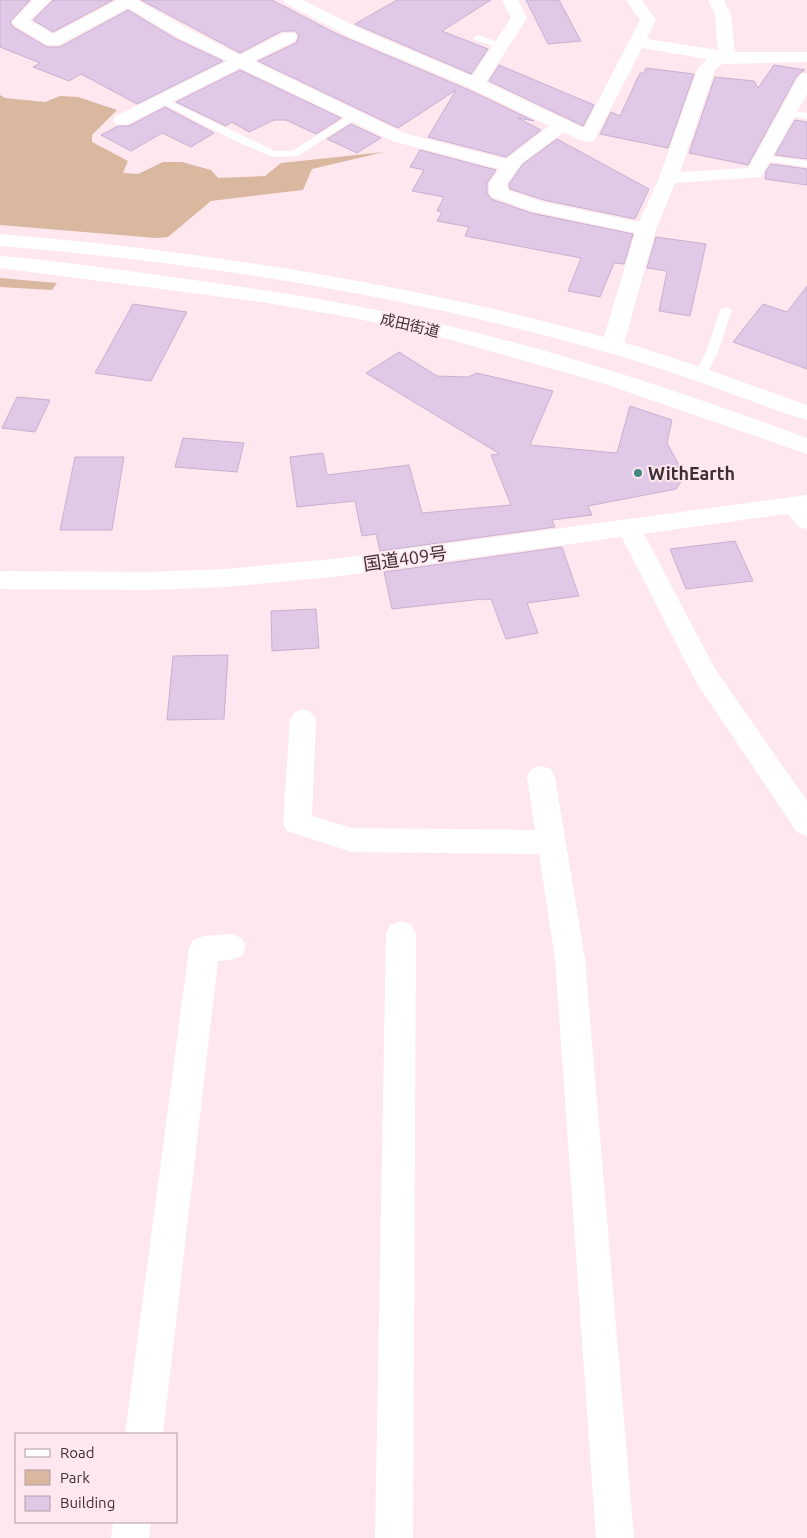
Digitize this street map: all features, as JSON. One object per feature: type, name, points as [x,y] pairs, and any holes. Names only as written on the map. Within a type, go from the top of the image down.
[{"type":"main road","points":[[43,0],[20,21],[53,40],[126,1],[183,33],[353,117],[398,137],[510,166]]},
{"type":"main road","points":[[476,84],[519,18],[510,0]]},
{"type":"main road","points":[[297,1],[357,34],[476,84],[588,137],[648,20],[634,0]]},
{"type":"main road","points":[[716,0],[723,15],[727,57]]},
{"type":"main road","points":[[122,120],[290,37]]},
{"type":"main road","points":[[637,42],[727,57],[807,56]]},
{"type":"main road","points":[[612,347],[646,228],[668,178],[707,68],[716,60],[727,57]]},
{"type":"main road","points":[[668,178],[754,173],[807,78]]},
{"type":"main road","points":[[562,125],[515,159],[498,183],[499,193],[538,207],[646,228]]},
{"type":"main road","name":"成田街道","points":[[0,240],[45,243],[248,268],[414,299],[534,326],[612,347],[807,413]]},
{"type":"main road","name":"成田街道","points":[[0,262],[233,291],[370,316],[470,338],[595,374],[763,429],[807,446]]},
{"type":"main road","name":"国道409号","points":[[0,580],[225,578],[333,568],[629,528],[802,510]]},
{"type":"main road","points":[[629,528],[705,675],[807,824]]},
{"type":"main road","points":[[303,720],[297,822],[352,840],[552,842]]},
{"type":"main road","points":[[541,777],[570,959],[616,1538]]},
{"type":"main road","points":[[394,1538],[401,934]]},
{"type":"main road","points":[[144,1433],[204,949],[232,947]]},
{"type":"main road","points":[[130,1538],[132,1523]]},
{"type":"lane","points":[[478,38],[500,46]]},
{"type":"lane","points":[[162,100],[239,140],[273,154],[294,154],[353,117]]},
{"type":"lane","points":[[787,114],[807,116]]},
{"type":"lane","points":[[762,158],[807,164]]},
{"type":"lane","points":[[700,376],[712,352],[726,310]]},
{"type":"green space","points":[[0,95],[5,98],[45,102],[60,96],[78,97],[117,110],[92,135],[92,142],[128,161],[123,173],[138,174],[163,162],[182,162],[211,170],[218,178],[265,176],[281,163],[384,152],[312,169],[303,190],[211,201],[168,237],[156,238],[0,225]]},
{"type":"green space","points":[[0,278],[57,283],[52,290],[0,287]]},
{"type":"building","points":[[0,0],[30,0],[10,22],[13,27],[47,47],[60,47],[128,10],[176,39],[223,61],[137,104],[81,74],[69,81],[33,67],[40,63],[0,47]]},
{"type":"building","points":[[53,0],[113,0],[53,32],[33,20]]},
{"type":"building","points":[[141,0],[272,0],[337,34],[469,90],[534,121],[518,118],[541,130],[506,157],[428,137],[456,90],[398,128],[258,61],[296,43],[299,36],[295,31],[282,31],[240,53]]},
{"type":"building","points":[[397,0],[491,0],[442,31],[488,49],[471,74],[355,24]]},
{"type":"building","points":[[526,0],[559,0],[581,41],[548,44]]},
{"type":"building","points":[[499,65],[594,105],[583,126],[489,81]]},
{"type":"building","points":[[774,65],[805,70],[796,77],[748,165],[689,153],[715,77],[754,81],[758,88]]},
{"type":"building","points":[[646,68],[694,74],[668,148],[600,134],[611,112],[620,116],[640,73],[644,73]]},
{"type":"building","points":[[240,70],[341,118],[316,134],[286,120],[274,120],[249,132],[232,122],[226,126],[176,102]]},
{"type":"building","points":[[165,107],[214,133],[191,147],[162,133],[131,151],[101,135],[118,126],[129,126]]},
{"type":"building","points":[[795,120],[807,122],[807,159],[775,155]]},
{"type":"building","points":[[351,124],[381,138],[357,153],[327,139]]},
{"type":"building","points":[[557,139],[649,189],[635,219],[544,200],[510,189],[509,184],[523,164]]},
{"type":"building","points":[[420,150],[496,170],[487,183],[487,193],[491,199],[531,213],[633,234],[624,264],[614,263],[600,297],[568,291],[581,258],[465,236],[469,227],[437,221],[442,212],[437,211],[444,197],[412,191],[424,170],[410,167]]},
{"type":"building","points":[[771,164],[807,169],[807,185],[765,179],[766,171]]},
{"type":"building","points":[[656,237],[706,244],[690,316],[659,311],[667,271],[647,268]]},
{"type":"building","points":[[807,286],[807,369],[733,342],[763,304],[787,312]]},
{"type":"building","points":[[133,304],[187,312],[151,381],[95,373]]},
{"type":"building","points":[[399,352],[437,376],[468,377],[477,373],[553,391],[530,445],[617,453],[630,406],[672,420],[667,443],[685,476],[676,489],[588,506],[592,515],[552,520],[555,527],[380,551],[376,534],[362,536],[355,501],[297,507],[290,457],[323,453],[327,475],[409,465],[422,513],[511,505],[491,455],[500,454],[366,373]]},
{"type":"building","points":[[17,397],[50,400],[35,432],[2,428]]},
{"type":"building","points":[[183,438],[244,443],[237,472],[175,467]]},
{"type":"building","points":[[75,457],[124,457],[112,530],[60,530]]},
{"type":"building","points":[[735,541],[753,581],[686,589],[670,549]]},
{"type":"building","points":[[562,547],[579,596],[527,603],[538,633],[506,639],[491,599],[392,609],[384,572]]},
{"type":"building","points":[[316,609],[319,648],[272,651],[271,611]]},
{"type":"building","points":[[228,655],[224,719],[167,720],[173,656]]},
{"type":"place","name":"WithEarth","points":[[638,473]]}]
